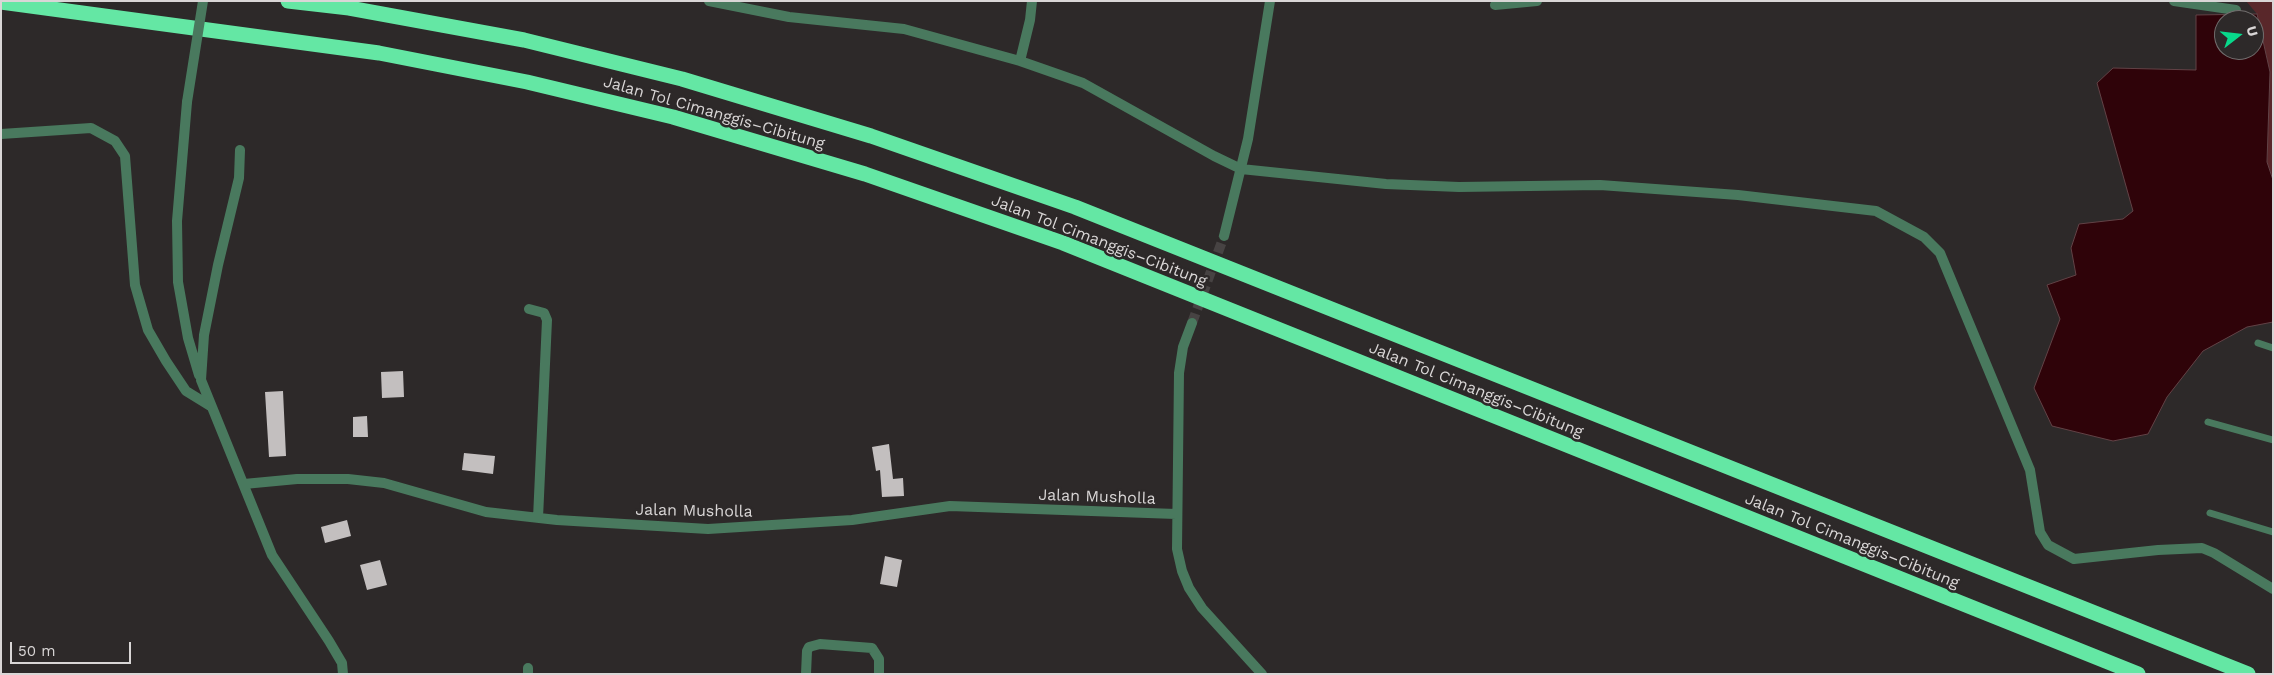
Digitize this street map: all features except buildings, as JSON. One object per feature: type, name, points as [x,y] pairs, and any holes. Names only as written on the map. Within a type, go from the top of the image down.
[{"type":"highway","name":"Jalan Tol Cimanggis–Cibitung","points":[[288,1],[349,8],[524,40],[682,79],[872,136],[1075,207],[2248,674]]},
{"type":"highway","name":"Jalan Tol Cimanggis–Cibitung","points":[[1,2],[379,53],[518,81],[673,117],[865,174],[1072,247],[2138,674]]},
{"type":"street","points":[[203,1],[187,102],[177,221],[178,282],[188,338],[201,380],[272,554],[329,641],[342,663],[343,674]]},
{"type":"street","points":[[709,1],[789,16],[904,29],[1020,61],[1083,83],[1241,169],[1386,184],[1450,187],[1600,185],[1738,195],[1876,211],[1924,237],[1940,253],[2030,470],[2040,532],[2048,545],[2074,559],[2158,550],[2202,548],[2214,553],[2273,590]]},
{"type":"street","points":[[1020,61],[1030,20],[1032,1]]},
{"type":"street","points":[[1224,236],[1241,169],[1270,1]]},
{"type":"street","points":[[1495,5],[1537,1]]},
{"type":"street","points":[[2174,1],[2236,10]]},
{"type":"street","points":[[1,134],[91,128],[115,141],[125,156],[135,285],[148,330],[186,391],[212,407]]},
{"type":"street","points":[[201,380],[204,335],[218,265],[239,178],[240,150]]},
{"type":"street","points":[[529,309],[544,313],[547,320],[538,518]]},
{"type":"street","points":[[1192,323],[1183,347],[1179,373],[1177,549],[1182,571],[1202,608],[1262,674]]},
{"type":"street","name":"Jalan Musholla","points":[[244,484],[297,479],[348,479],[384,483],[486,512],[538,518],[708,530],[852,520],[950,506],[1176,514]]},
{"type":"street","points":[[806,674],[809,647],[820,644],[872,648],[879,659],[880,674]]},
{"type":"lane","points":[[2258,343],[2273,348]]},
{"type":"lane","points":[[2208,422],[2273,440]]},
{"type":"lane","points":[[2210,513],[2273,532]]},
{"type":"shaded area","points":[[2246,1],[2273,1],[2273,180],[2267,163],[2270,72],[2264,45],[2264,10],[2254,10]]},
{"type":"shaded area","points":[[2196,15],[2214,15],[2214,60],[2264,60],[2264,45],[2270,72],[2267,162],[2273,180],[2273,322],[2247,327],[2203,351],[2167,397],[2148,434],[2113,441],[2052,426],[2034,388],[2060,319],[2047,285],[2076,275],[2071,248],[2079,224],[2123,219],[2133,211],[2097,83],[2113,68],[2196,70]]},
{"type":"tunnel","points":[[1192,323],[1224,236]]}]
